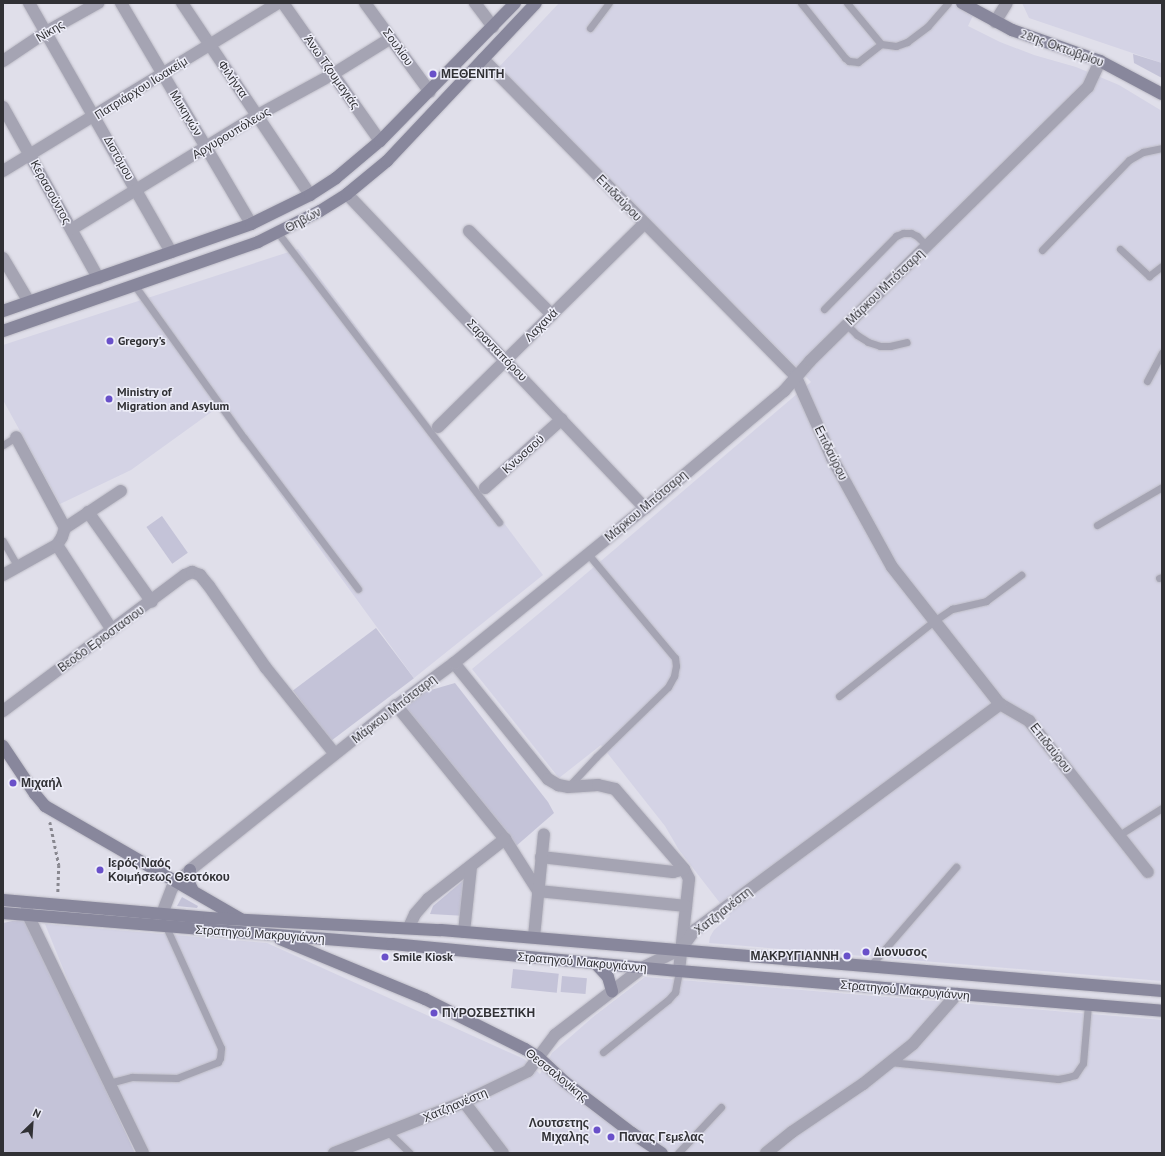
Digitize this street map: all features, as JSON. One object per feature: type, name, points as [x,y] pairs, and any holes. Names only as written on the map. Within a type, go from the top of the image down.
[{"type":"street","name":"Διστόμου","points":[[30,3],[171,252]]},
{"type":"street","name":"Νίκης","points":[[3,61],[46,32],[98,3]]},
{"type":"street","name":"Μυκηνών","points":[[121,3],[251,224]]},
{"type":"street","name":"Φιλήντα","points":[[182,3],[310,195]]},
{"type":"street","name":"Πατριάρχου Ιωακείμ","points":[[3,171],[163,75],[278,3]]},
{"type":"street","name":"Άνω Τζουμαγιάς","points":[[283,3],[380,141]]},
{"type":"street","name":"Σουλίου","points":[[365,3],[430,92]]},
{"type":"street","points":[[475,3],[493,27]]},
{"type":"street","name":"Θηβών","points":[[3,311],[251,224],[310,195],[336,178],[380,141],[430,92],[515,3]]},
{"type":"street","name":"Θηβών","points":[[3,331],[135,286],[278,233],[320,211],[347,194],[387,161],[536,3]]},
{"type":"street","name":"28ης Οκτωβρίου","points":[[962,3],[995,22],[1025,35],[1100,61],[1162,94]]},
{"type":"street","points":[[995,22],[1007,3]]},
{"type":"street","name":"Αργυρουπόλεως","points":[[72,229],[207,148],[258,115],[333,74],[391,38]]},
{"type":"street","name":"Επιδαύρου","points":[[483,59],[644,224],[795,375],[832,458],[889,563],[1000,704],[1029,721],[1148,872]]},
{"type":"street","name":"Μάρκου Μπότσαρη","points":[[162,914],[169,895],[177,880],[396,705],[454,663],[645,508],[784,391],[795,375],[1088,87],[1100,61]]},
{"type":"street","name":"Κερασούντος","points":[[3,107],[98,278]]},
{"type":"street","name":"Σαρανταπόρου","points":[[347,194],[645,508]]},
{"type":"street","name":"Λαχανά","points":[[438,427],[644,224]]},
{"type":"street","points":[[469,231],[552,315]]},
{"type":"street","points":[[3,258],[29,302]]},
{"type":"street","name":"Κνωσσού","points":[[485,488],[562,419]]},
{"type":"street","points":[[16,437],[65,528]]},
{"type":"street","points":[[3,575],[57,545],[65,528],[121,491]]},
{"type":"street","points":[[88,512],[152,602]]},
{"type":"street","points":[[57,545],[112,630]]},
{"type":"street","name":"Βεοδο Εριοστασιου","points":[[3,711],[152,602],[185,575],[192,572],[200,575],[266,668],[336,754]]},
{"type":"street","points":[[454,663],[548,779],[558,785],[568,787],[598,784],[615,789],[684,869],[689,879],[679,971]]},
{"type":"street","name":"Χατζηανέστη","points":[[334,1153],[464,1102],[528,1071],[555,1035],[642,968],[681,949],[695,930],[1000,704]]},
{"type":"street","points":[[396,705],[505,839],[538,891]]},
{"type":"street","points":[[3,746],[35,794],[45,806],[177,880],[242,919],[244,932]]},
{"type":"street","points":[[534,937],[544,834]]},
{"type":"street","points":[[409,927],[422,906],[505,839]]},
{"type":"street","points":[[541,857],[673,872],[684,869]]},
{"type":"street","points":[[464,932],[471,866]]},
{"type":"street","points":[[190,870],[188,880],[192,889]]},
{"type":"street","points":[[538,891],[686,906]]},
{"type":"street","name":"Στρατηγού Μακρυγιάννη","points":[[3,900],[162,914],[409,927],[1162,991]]},
{"type":"street","points":[[27,902],[28,915],[144,1153]]},
{"type":"street","name":"Στρατηγού Μακρυγιάννη","points":[[3,913],[392,944],[595,964],[1162,1011]]},
{"type":"street","name":"Θεσσαλονίκης","points":[[268,934],[425,999],[489,1030],[538,1057],[565,1082],[632,1133],[662,1153]]},
{"type":"street","points":[[595,964],[608,977],[612,991]]},
{"type":"street","points":[[766,1153],[792,1132],[843,1099],[912,1044],[957,994]]},
{"type":"street","points":[[464,1102],[502,1153]]},
{"type":"lane","points":[[590,28],[609,3]]},
{"type":"lane","points":[[801,3],[849,61],[858,62],[881,44]]},
{"type":"lane","points":[[847,3],[881,44],[896,46],[907,42],[933,21],[948,3]]},
{"type":"lane","points":[[1042,250],[1129,160],[1142,152],[1162,148]]},
{"type":"lane","points":[[278,233],[499,522]]},
{"type":"lane","points":[[824,309],[896,236],[903,233],[911,233],[918,236],[927,246]]},
{"type":"lane","points":[[1120,249],[1149,276],[1162,266]]},
{"type":"lane","points":[[135,286],[244,438],[358,589]]},
{"type":"lane","points":[[847,325],[857,335],[868,342],[880,346],[907,342]]},
{"type":"lane","points":[[1147,381],[1162,353]]},
{"type":"lane","points":[[3,445],[16,437]]},
{"type":"lane","points":[[1097,525],[1162,487]]},
{"type":"lane","points":[[3,541],[18,567]]},
{"type":"lane","points":[[568,787],[596,757],[668,687],[674,676],[676,666],[675,658],[588,554]]},
{"type":"lane","points":[[839,696],[934,621],[952,610],[986,601],[1021,575]]},
{"type":"lane","points":[[1119,835],[1162,808]]},
{"type":"lane","points":[[871,966],[956,867]]},
{"type":"lane","points":[[109,1083],[132,1077],[177,1078],[218,1062],[220,1058],[221,1048],[166,927]]},
{"type":"lane","points":[[603,1052],[668,1000],[674,992],[679,971]]},
{"type":"lane","points":[[890,1062],[1058,1079],[1075,1075],[1083,1063],[1088,1005]]},
{"type":"lane","points":[[678,1153],[721,1107]]},
{"type":"lane","points":[[388,1132],[410,1153]]},
{"type":"path","points":[[45,806],[59,865],[57,905]]},
{"type":"shaded area","points":[[559,3],[979,3],[968,26],[1000,42],[1034,55],[1076,67],[1119,85],[1162,111],[1162,981],[709,943],[710,937],[714,930],[730,916],[679,850],[665,826],[601,745],[559,778],[472,669],[811,382],[499,67]]},
{"type":"shaded area","points":[[1022,3],[1162,3],[1162,63],[1029,18]]},
{"type":"shaded area","points":[[1133,54],[1162,63],[1162,78],[1134,63]]},
{"type":"shaded area","points":[[298,249],[543,575],[414,678],[217,408],[131,470],[60,504],[3,400],[3,345]]},
{"type":"shaded area","points":[[162,516],[188,553],[172,564],[146,527]]},
{"type":"shaded area","points":[[376,628],[414,678],[331,741],[293,691]]},
{"type":"shaded area","points":[[455,683],[548,802],[554,813],[515,847],[403,709],[424,692]]},
{"type":"shaded area","points":[[465,879],[466,916],[430,914],[433,906]]},
{"type":"shaded area","points":[[182,897],[198,906],[197,908],[177,906]]},
{"type":"shaded area","points":[[26,918],[135,1153],[3,1153],[3,923]]},
{"type":"shaded area","points":[[45,924],[267,943],[524,1059],[540,1074],[552,1053],[593,1017],[645,977],[1162,1020],[1162,1153],[138,1153]]},
{"type":"shaded area","points":[[513,969],[559,974],[557,993],[511,988]]},
{"type":"shaded area","points":[[562,976],[587,978],[586,994],[561,992]]},
{"type":"place","name":"ΜΕΘΕΝΙΤΗ","points":[[433,74]]},
{"type":"place","name":"Gregory's","points":[[110,341]]},
{"type":"place","name":"Ministry of Migration and Asylum","points":[[109,399]]},
{"type":"place","name":"Μιχαήλ","points":[[13,783]]},
{"type":"place","name":"Ιερός Ναός Κοιμήσεως Θεοτόκου","points":[[100,870]]},
{"type":"place","name":"Διονυσος","points":[[866,952]]},
{"type":"place","name":"ΜΑΚΡΥΓΙΑΝΝΗ","points":[[847,956]]},
{"type":"place","name":"Smile Kiosk","points":[[385,957]]},
{"type":"place","name":"ΠΥΡΟΣΒΕΣΤΙΚΗ","points":[[434,1013]]},
{"type":"place","name":"Λουτσετης Μιχαλης","points":[[597,1130]]},
{"type":"place","name":"Πανας Γεμελας","points":[[611,1137]]}]
